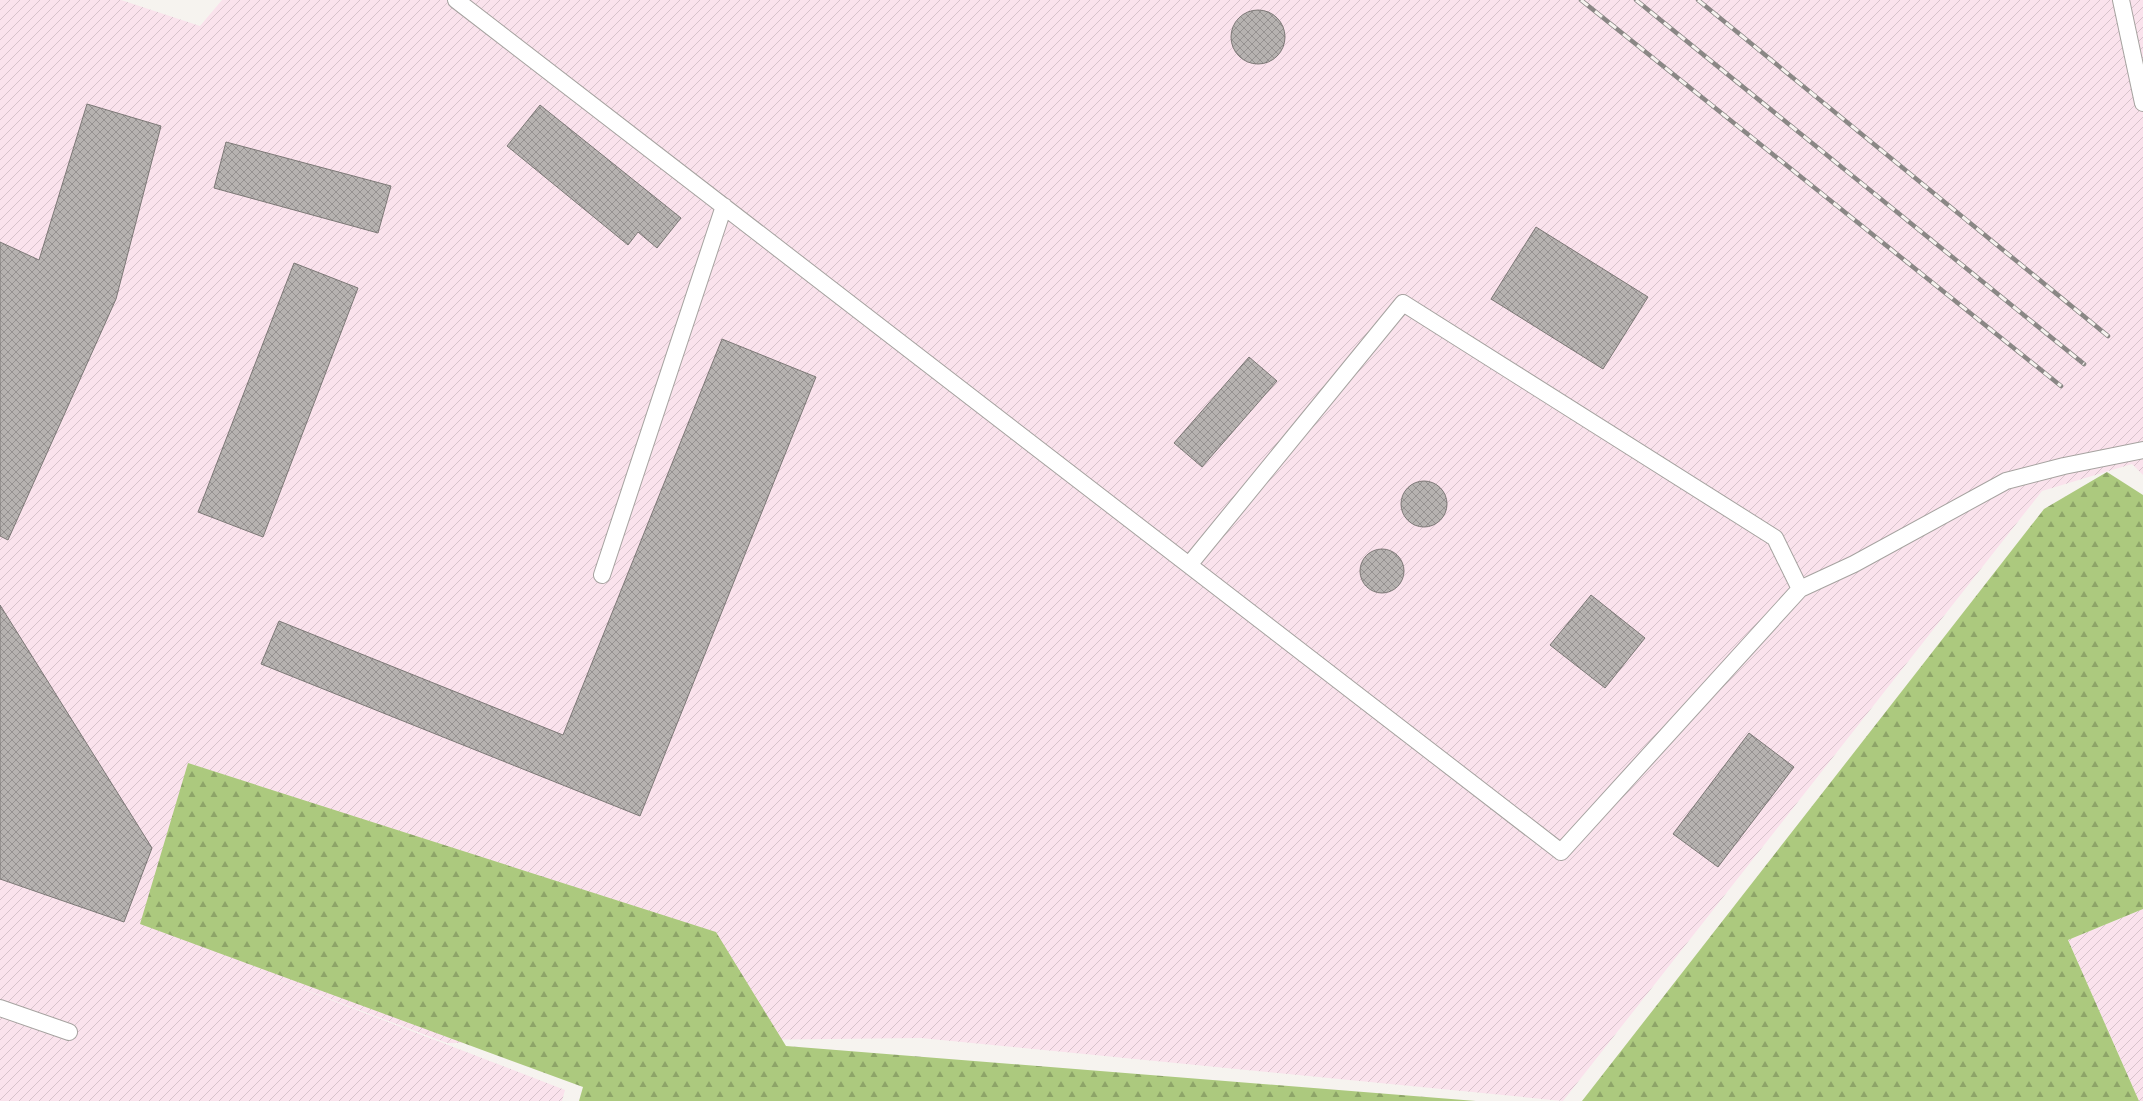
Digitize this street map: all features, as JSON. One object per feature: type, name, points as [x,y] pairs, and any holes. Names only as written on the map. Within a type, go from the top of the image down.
[{"type":"lane","points":[[456,0],[1561,852],[1800,589],[1854,564],[2006,481],[2064,466],[2143,450]]},
{"type":"lane","points":[[2121,0],[2143,103]]},
{"type":"lane","points":[[602,575],[724,206]]},
{"type":"lane","points":[[1189,566],[1403,303],[1775,538],[1800,589]]},
{"type":"lane","points":[[0,1008],[70,1032]]},
{"type":"shaded area","points":[[0,0],[121,0],[200,26],[222,0],[2143,0],[2143,475],[2132,464],[2042,491],[1563,1101],[921,1038],[447,1043],[237,964],[565,1090],[562,1101],[0,1101]]},
{"type":"shaded area","points":[[2143,909],[2143,1101],[2139,1101],[2068,940]]},
{"type":"green space","points":[[2107,472],[2143,495],[2143,909],[2068,940],[2139,1101],[1582,1101],[2044,509]]},
{"type":"green space","points":[[188,763],[716,932],[786,1046],[1476,1101],[579,1101],[583,1087],[140,924]]},
{"type":"building","points":[[1253,10],[1263,10],[1273,14],[1281,22],[1285,32],[1285,42],[1281,52],[1273,60],[1263,64],[1253,64],[1243,60],[1235,52],[1231,42],[1231,32],[1235,22],[1243,14]]},
{"type":"building","points":[[87,104],[161,126],[116,299],[8,540],[0,536],[0,242],[39,260]]},
{"type":"building","points":[[540,105],[681,218],[657,248],[638,232],[628,245],[507,146]]},
{"type":"building","points":[[226,142],[391,186],[378,233],[214,188]]},
{"type":"building","points":[[1536,227],[1648,297],[1603,369],[1491,299]]},
{"type":"building","points":[[294,263],[358,288],[263,537],[198,512]]},
{"type":"building","points":[[722,339],[816,377],[640,816],[261,664],[279,621],[563,735]]},
{"type":"building","points":[[1249,357],[1277,381],[1202,467],[1174,443]]},
{"type":"building","points":[[1419,481],[1429,481],[1437,485],[1443,491],[1447,499],[1447,509],[1443,517],[1437,523],[1429,527],[1419,527],[1411,523],[1405,517],[1401,509],[1401,499],[1405,491],[1411,485]]},
{"type":"building","points":[[1382,549],[1394,553],[1400,559],[1404,571],[1400,583],[1394,589],[1382,593],[1370,589],[1364,583],[1360,571],[1364,559],[1370,553]]},
{"type":"building","points":[[1591,595],[1645,638],[1605,688],[1550,645]]},
{"type":"building","points":[[0,605],[152,848],[124,922],[0,879]]},
{"type":"building","points":[[1749,733],[1794,767],[1718,867],[1673,834]]},
{"type":"railway","points":[[1581,0],[2061,386]]},
{"type":"railway","points":[[1636,0],[2084,364]]},
{"type":"railway","points":[[1698,0],[2108,336]]}]
